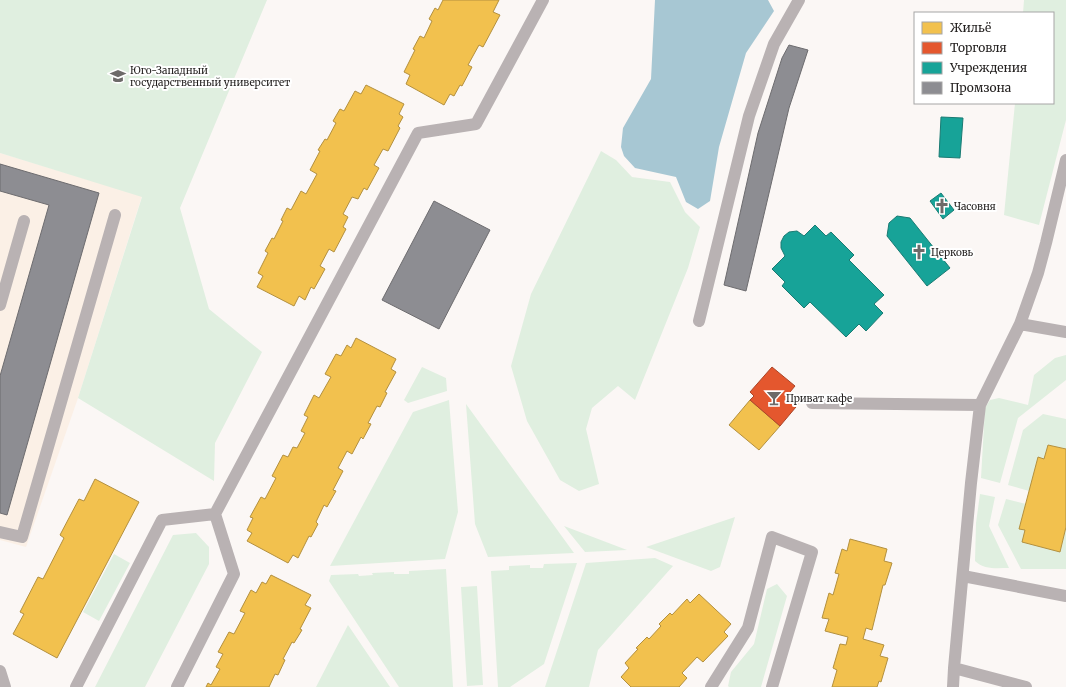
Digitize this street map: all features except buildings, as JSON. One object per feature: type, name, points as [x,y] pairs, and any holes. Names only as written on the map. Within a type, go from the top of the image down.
[{"type":"lane","points":[[177,687],[234,574],[215,514],[418,133],[476,124],[543,0]]},
{"type":"lane","points":[[699,321],[749,116],[774,44],[799,0]]},
{"type":"lane","points":[[953,687],[962,576],[980,405],[1020,324],[1044,251],[1066,160]]},
{"type":"lane","points":[[0,532],[22,537],[115,215]]},
{"type":"lane","points":[[0,305],[24,221]]},
{"type":"lane","points":[[1020,324],[1066,332]]},
{"type":"lane","points":[[812,403],[980,405]]},
{"type":"lane","points":[[76,687],[162,520],[215,514]]},
{"type":"lane","points":[[711,687],[748,628],[772,537],[812,552],[772,687]]},
{"type":"lane","points":[[962,576],[1066,596]]},
{"type":"lane","points":[[954,668],[1026,687]]},
{"type":"lane","points":[[0,671],[6,687]]},
{"type":"shaded area","points":[[0,153],[142,196],[78,398],[26,547],[0,540]]},
{"type":"green space","name":"Юго-Западный государственный университет","points":[[0,0],[267,0],[180,208],[209,309],[262,352],[215,443],[214,481],[78,398],[142,197],[0,153]]},
{"type":"green space","points":[[1024,0],[1066,0],[1066,120],[1039,225],[1004,215],[1015,104],[1054,104],[1054,12],[1023,12]]},
{"type":"green space","points":[[601,151],[616,160],[632,177],[670,182],[685,212],[700,227],[688,268],[635,400],[618,386],[592,408],[586,429],[599,484],[579,491],[560,480],[527,421],[511,366],[531,294]]},
{"type":"green space","points":[[1066,355],[1066,380],[1018,418],[1000,483],[981,478],[985,408],[990,400],[999,398],[1028,405],[1034,375],[1055,358]]},
{"type":"green space","points":[[422,367],[446,378],[447,391],[408,403],[404,400]]},
{"type":"green space","points":[[449,400],[458,512],[445,559],[330,566],[413,412]]},
{"type":"green space","points":[[466,404],[574,553],[488,557],[475,524]]},
{"type":"green space","points":[[1043,414],[1066,419],[1066,449],[1048,445],[1044,459],[1029,491],[1008,485],[1023,430]]},
{"type":"green space","points":[[980,494],[995,497],[989,526],[1009,568],[982,566],[975,561],[976,523]]},
{"type":"green space","points":[[1006,499],[1026,504],[1020,529],[1025,530],[1060,552],[1066,527],[1066,569],[1021,569],[998,525]]},
{"type":"green space","points":[[735,517],[720,567],[711,571],[646,547]]},
{"type":"green space","points":[[564,526],[627,550],[585,552]]},
{"type":"green space","points":[[196,533],[209,547],[209,564],[145,687],[95,687],[173,535]]},
{"type":"green space","points":[[114,554],[130,563],[99,621],[83,612]]},
{"type":"green space","points":[[655,558],[673,566],[598,650],[589,687],[545,687],[586,563]]},
{"type":"green space","points":[[577,563],[544,664],[510,687],[498,687],[491,571],[509,570],[509,566],[530,565],[530,568],[543,568],[544,564]]},
{"type":"green space","points":[[446,569],[453,687],[399,687],[329,581],[331,575],[358,574],[359,576],[373,575],[372,573],[394,572],[394,574],[409,574],[409,571]]},
{"type":"green space","points":[[777,584],[787,596],[761,687],[729,687],[731,672],[754,644],[767,589]]},
{"type":"green space","points":[[477,586],[483,685],[467,686],[461,587]]},
{"type":"green space","points":[[348,625],[390,687],[316,687]]},
{"type":"water","points":[[655,0],[768,0],[774,11],[746,53],[719,147],[710,201],[698,209],[686,202],[676,177],[635,168],[624,156],[621,147],[623,128],[651,79]]},
{"type":"place","name":"Юго-Западный государственный университет","points":[[118,76]]},
{"type":"place","name":"Часовня","points":[[942,206]]},
{"type":"place","name":"Церковь","points":[[919,252]]},
{"type":"place","name":"Приват кафе","points":[[774,398]]}]
